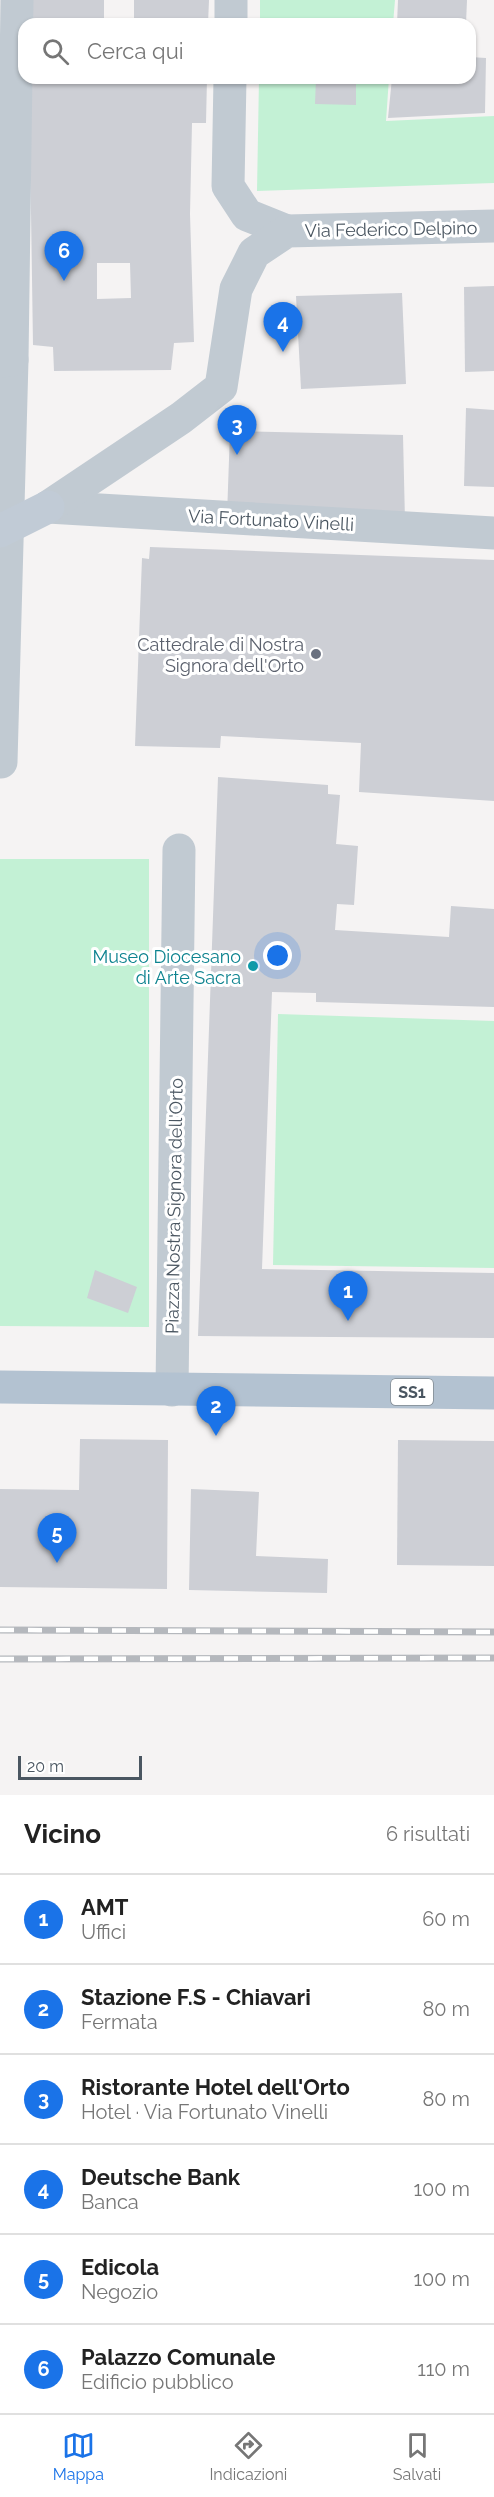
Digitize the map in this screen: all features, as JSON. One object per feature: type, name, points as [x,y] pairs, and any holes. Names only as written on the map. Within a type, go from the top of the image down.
[{"type":"main road","points":[[4,529],[48,507]]},
{"type":"main road","points":[[0,1387],[172,1390]]},
{"type":"main road","name":"SS1","points":[[172,1390],[494,1393]]},
{"type":"street","points":[[1,762],[8,54],[17,0]]},
{"type":"street","points":[[231,0],[231,18]]},
{"type":"street","points":[[230,84],[228,186],[247,215],[287,231]]},
{"type":"street","name":"Via Federico Delpino","points":[[287,231],[494,226]]},
{"type":"street","points":[[48,507],[181,418],[220,387],[236,289],[254,253],[287,231]]},
{"type":"street","name":"Via Fortunato Vinelli","points":[[48,507],[494,533]]},
{"type":"street","name":"Piazza Nostra Signora dell'Orto","points":[[172,1390],[179,850]]},
{"type":"green space","points":[[260,0],[395,0],[394,18],[260,18]]},
{"type":"green space","points":[[259,84],[389,84],[386,121],[494,116],[494,183],[257,191]]},
{"type":"green space","points":[[0,859],[149,859],[149,1327],[0,1326]]},
{"type":"green space","points":[[278,1014],[494,1021],[494,1268],[273,1265]]},
{"type":"building","points":[[29,0],[104,0],[104,18],[29,18]]},
{"type":"building","points":[[134,0],[209,0],[208,18],[134,18]]},
{"type":"building","points":[[398,0],[467,0],[466,18],[397,18]]},
{"type":"building","points":[[476,57],[486,58],[485,113],[388,118],[391,84],[476,84]]},
{"type":"building","points":[[29,84],[207,84],[206,123],[192,123],[190,214],[194,342],[174,343],[171,370],[54,371],[53,347],[33,345]],"holes":[[[97,263],[130,263],[131,298],[97,299]]]},
{"type":"building","points":[[316,84],[356,84],[356,105],[315,104]]},
{"type":"building","points":[[494,286],[494,371],[465,372],[464,287]]},
{"type":"building","points":[[402,293],[406,384],[301,389],[296,296]]},
{"type":"building","points":[[466,408],[494,410],[494,487],[464,486]]},
{"type":"building","points":[[230,431],[403,435],[405,521],[227,516]]},
{"type":"building","name":"Cattedrale di Nostra Signora dell'Orto","points":[[150,547],[494,560],[494,801],[359,792],[361,743],[221,736],[220,748],[135,746],[142,558],[149,559]]},
{"type":"building","points":[[218,777],[328,785],[328,794],[340,795],[336,844],[358,846],[354,905],[337,904],[335,930],[449,937],[451,906],[494,909],[494,1007],[316,1002],[316,993],[272,992],[262,1269],[494,1273],[494,1338],[198,1336]]},
{"type":"building","points":[[95,1270],[137,1287],[128,1313],[87,1298]]},
{"type":"building","points":[[80,1439],[168,1440],[167,1589],[0,1587],[0,1489],[79,1490]]},
{"type":"building","points":[[398,1440],[494,1441],[494,1566],[397,1565]]},
{"type":"building","points":[[191,1489],[259,1492],[256,1556],[328,1559],[327,1593],[189,1590]]},
{"type":"railway","points":[[0,1630],[494,1632]]},
{"type":"railway","points":[[0,1659],[494,1658]]},
{"type":"place","name":"Palazzo Comunale","points":[[64,281]]},
{"type":"place","name":"Deutsche Bank","points":[[283,352]]},
{"type":"place","name":"Ristorante Hotel dell'Orto","points":[[237,455]]},
{"type":"place","name":"Cattedrale di Nostra Signora dell'Orto","points":[[316,654]]},
{"type":"place","name":"Museo Diocesano di Arte Sacra","points":[[253,966]]},
{"type":"place","name":"AMT","points":[[348,1321]]},
{"type":"place","name":"Stazione F.S - Chiavari","points":[[216,1436]]},
{"type":"place","name":"Edicola","points":[[57,1563]]}]
